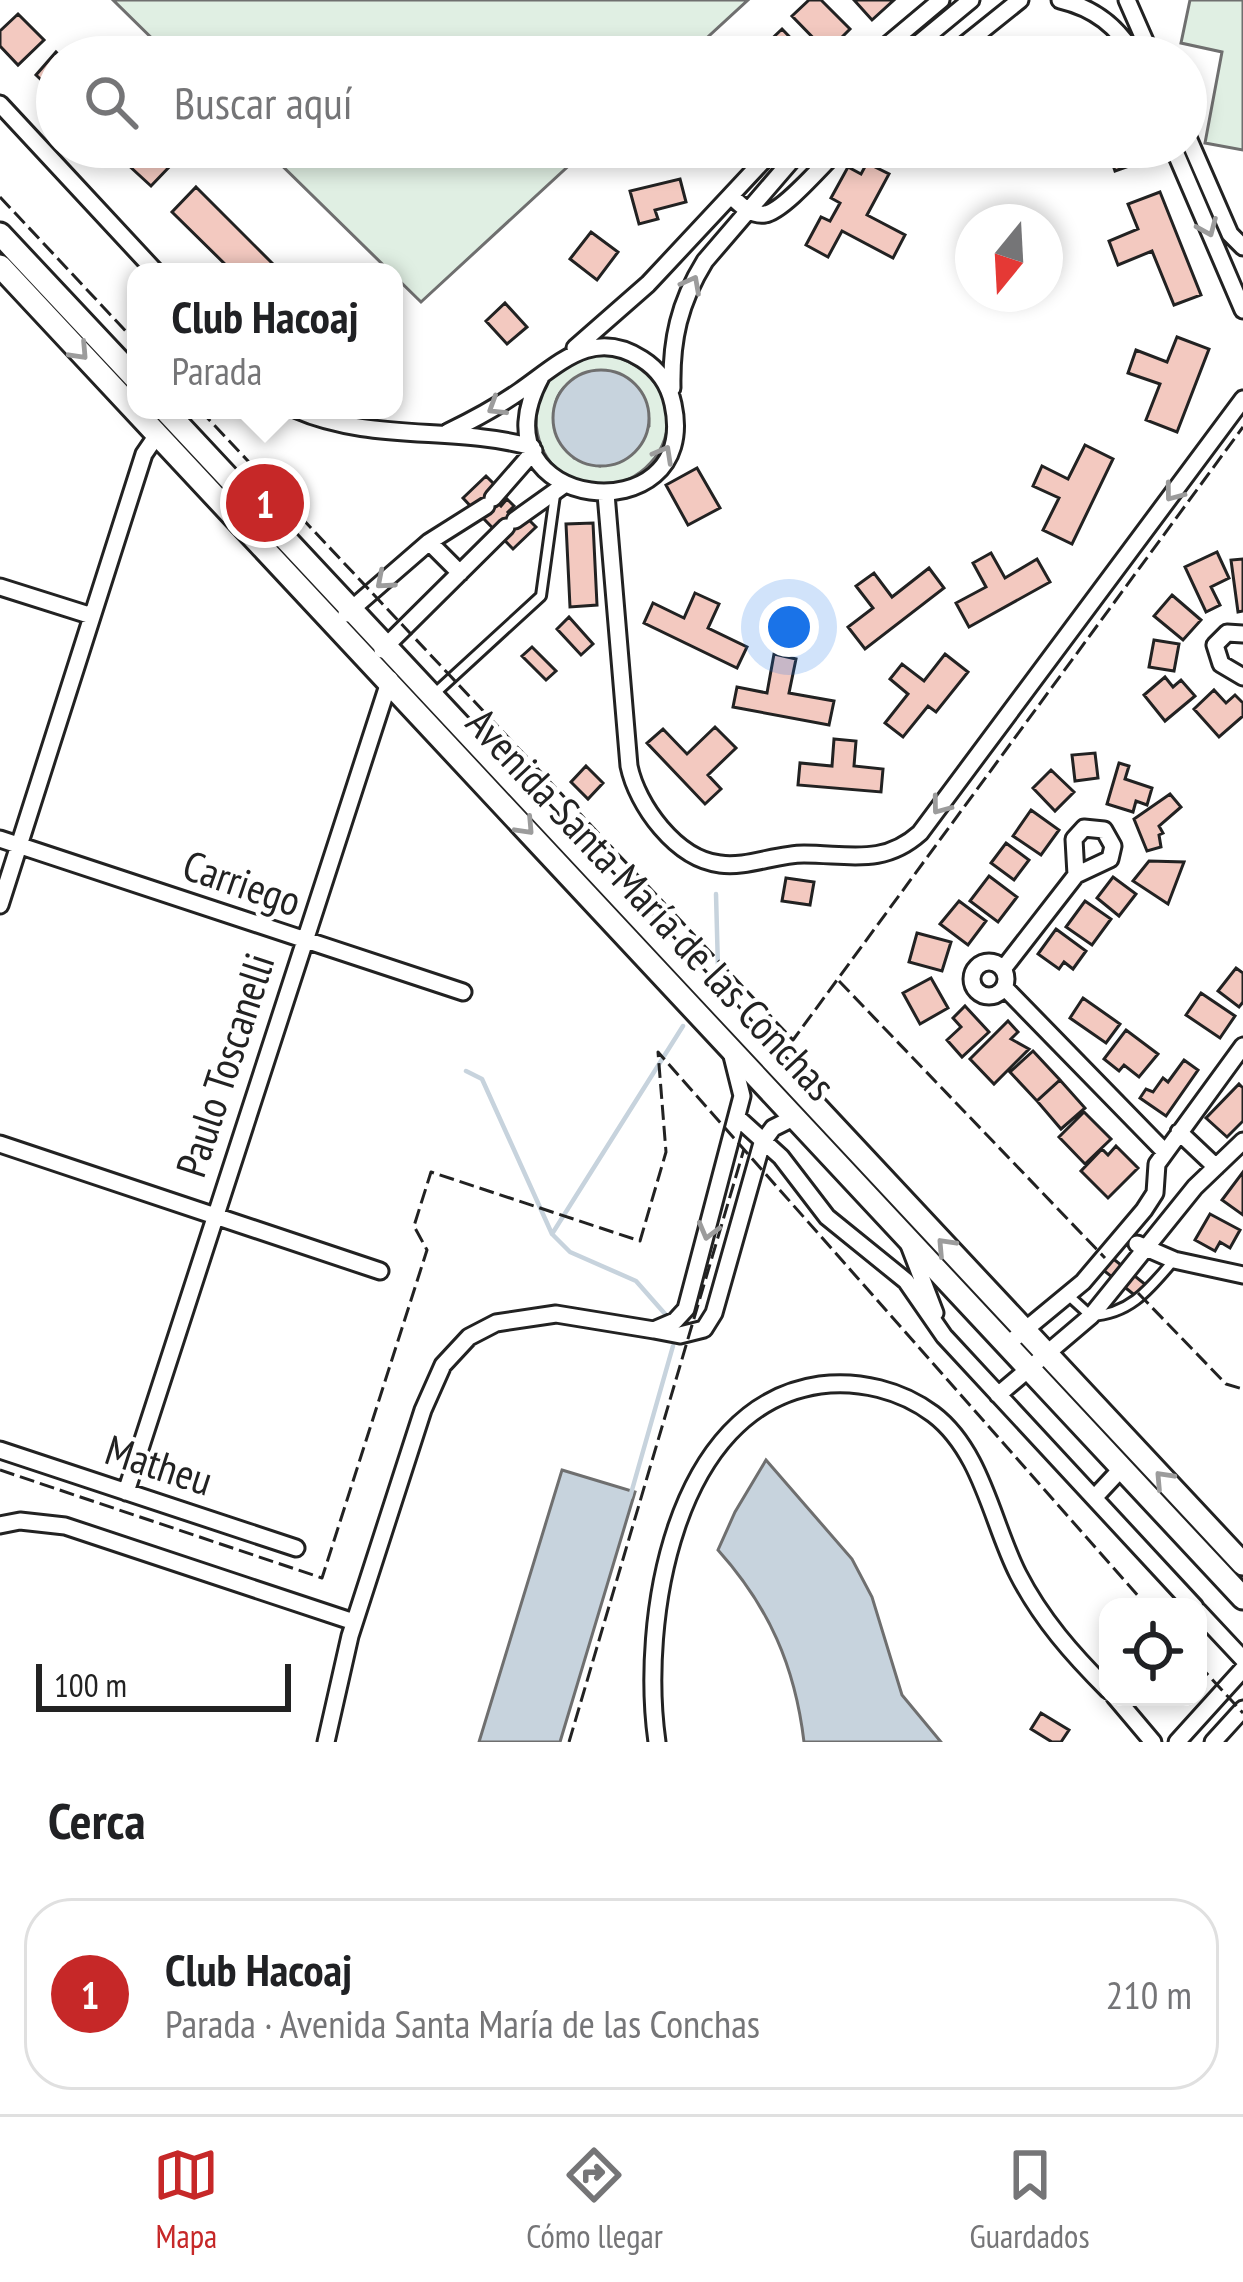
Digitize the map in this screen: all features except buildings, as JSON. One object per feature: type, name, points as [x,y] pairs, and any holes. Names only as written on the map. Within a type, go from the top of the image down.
[{"type":"main road","points":[[0,233],[127,369]]},
{"type":"main road","name":"Avenida Santa María de las Conchas","points":[[0,266],[127,403]]},
{"type":"main road","name":"Avenida Santa María de las Conchas","points":[[142,419],[270,555],[382,664],[795,1117],[904,1231],[1017,1338]]},
{"type":"main road","name":"Avenida Santa María de las Conchas","points":[[172,419],[338,621]]},
{"type":"main road","name":"Avenida Santa María de las Conchas","points":[[382,664],[431,697],[1039,1362],[1243,1564]]},
{"type":"main road","name":"Avenida Santa María de las Conchas","points":[[1039,1362],[1122,1468],[1243,1598]]},
{"type":"street","points":[[898,36],[941,0]]},
{"type":"street","points":[[927,36],[970,0]]},
{"type":"street","points":[[975,36],[1020,0]]},
{"type":"street","points":[[1060,0],[1098,14],[1119,36]]},
{"type":"street","points":[[1127,0],[1143,36]]},
{"type":"street","points":[[0,104],[36,143]]},
{"type":"street","points":[[59,168],[148,263]]},
{"type":"street","points":[[448,432],[482,416],[570,353],[648,284],[756,168]]},
{"type":"street","points":[[541,376],[528,410],[533,449],[560,488],[606,494],[628,490],[648,479],[673,442],[674,335],[683,301],[705,261],[785,168]]},
{"type":"street","points":[[730,196],[748,212],[766,214],[781,207],[820,168]]},
{"type":"street","points":[[1182,168],[1243,310]]},
{"type":"street","points":[[1201,168],[1230,234],[1243,247]]},
{"type":"street","points":[[570,353],[611,347],[631,352],[663,379],[672,398]]},
{"type":"street","points":[[606,494],[628,766],[633,788],[652,814],[678,844],[716,864],[770,856],[888,854],[920,833],[1243,399]]},
{"type":"street","points":[[332,419],[487,435],[533,449]]},
{"type":"street","points":[[0,905],[144,454],[157,435]]},
{"type":"street","points":[[338,621],[429,542],[484,508],[533,449]]},
{"type":"street","points":[[382,664],[492,539],[560,488]]},
{"type":"street","points":[[484,508],[492,539]]},
{"type":"street","points":[[429,542],[460,573]]},
{"type":"street","points":[[0,587],[92,616]]},
{"type":"street","points":[[1243,634],[1227,633],[1215,645],[1221,664],[1243,677]]},
{"type":"street","name":"Paulo Toscanelli","points":[[126,1492],[303,942],[382,664]]},
{"type":"street","name":"Carriego","points":[[0,839],[463,992]]},
{"type":"street","points":[[1076,874],[1003,969],[1004,988],[1166,1152]]},
{"type":"street","points":[[1003,969],[989,962],[980,964],[972,980],[982,995],[992,996],[1004,988]]},
{"type":"street","points":[[654,1330],[686,1310],[738,1118],[739,1073],[726,1043]]},
{"type":"street","points":[[1017,1338],[1069,1296],[1124,1235],[1155,1193],[1157,1164],[1243,1046]]},
{"type":"street","points":[[326,1742],[354,1622],[434,1382],[469,1337],[496,1323],[556,1314],[680,1335],[704,1329],[714,1313],[762,1143],[773,1128],[795,1117]]},
{"type":"street","points":[[738,1118],[781,1157],[827,1217],[906,1282],[944,1336],[1186,1598]]},
{"type":"street","points":[[1179,1132],[1216,1167]]},
{"type":"street","points":[[998,1395],[1091,1316],[1176,1208],[1243,1141]]},
{"type":"street","points":[[0,1144],[380,1271]]},
{"type":"street","points":[[1155,1193],[1176,1208]]},
{"type":"street","points":[[904,1231],[944,1336]]},
{"type":"street","points":[[1124,1235],[1174,1260],[1243,1275]]},
{"type":"street","points":[[657,1742],[651,1639],[673,1539],[692,1494],[722,1442],[752,1412],[785,1394],[828,1384],[873,1387],[898,1395],[947,1427],[973,1467],[1030,1596],[1051,1628],[1099,1680]]},
{"type":"street","name":"Matheu","points":[[0,1450],[296,1548]]},
{"type":"street","points":[[1094,1498],[1122,1468]]},
{"type":"street","points":[[0,1525],[20,1521],[65,1526],[354,1622]]},
{"type":"street","points":[[1207,1621],[1243,1659]]},
{"type":"street","points":[[1178,1742],[1243,1669]]},
{"type":"street","points":[[1123,1706],[1153,1742]]},
{"type":"street","points":[[1213,1742],[1243,1709]]},
{"type":"lane","points":[[431,697],[541,596],[560,488]]},
{"type":"lane","points":[[1069,1296],[1091,1316],[1120,1311],[1143,1297],[1174,1260]]},
{"type":"green space","points":[[113,0],[748,0],[709,36],[150,36]]},
{"type":"green space","points":[[1190,0],[1243,0],[1243,150],[1207,143],[1222,52],[1207,49],[1207,36],[1182,36]]},
{"type":"green space","points":[[284,168],[566,168],[421,302],[403,284],[403,263],[381,263]]},
{"type":"green space","points":[[603,353],[619,357],[646,374],[664,398],[667,429],[662,446],[634,476],[591,486],[566,476],[547,458],[538,434],[537,407],[547,383],[569,364]],"holes":[[[589,372],[628,379],[644,400],[649,426],[600,466],[574,458],[556,420],[557,399],[563,389]]]},
{"type":"shaded area","points":[[601,370],[635,384],[649,418],[635,452],[601,466],[567,452],[553,418],[567,384]]},
{"type":"shaded area","points":[[766,1460],[852,1559],[872,1597],[902,1695],[941,1742],[804,1742],[794,1688],[777,1639],[752,1593],[718,1550]]},
{"type":"shaded area","points":[[562,1470],[635,1492],[560,1742],[479,1742]]},
{"type":"waterway","points":[[714,981],[718,969],[716,894]]},
{"type":"waterway","points":[[466,1071],[482,1079],[552,1234],[683,1026]]},
{"type":"waterway","points":[[552,1234],[570,1252],[636,1281],[666,1315]]},
{"type":"waterway","points":[[630,1497],[673,1346]]},
{"type":"fence","points":[[0,197],[127,332]]},
{"type":"fence","points":[[208,419],[793,1040],[1243,427]]},
{"type":"fence","points":[[839,981],[1105,1258]]},
{"type":"fence","points":[[0,1470],[322,1578],[427,1250],[414,1226],[431,1172],[640,1241],[666,1152],[658,1052],[1140,1598]]},
{"type":"fence","points":[[569,1742],[744,1149]]},
{"type":"fence","points":[[1138,1293],[1226,1384],[1243,1389]]},
{"type":"fence","points":[[1207,1674],[1243,1713]]},
{"type":"place","name":"Club Hacoaj","points":[[265,503]]}]
